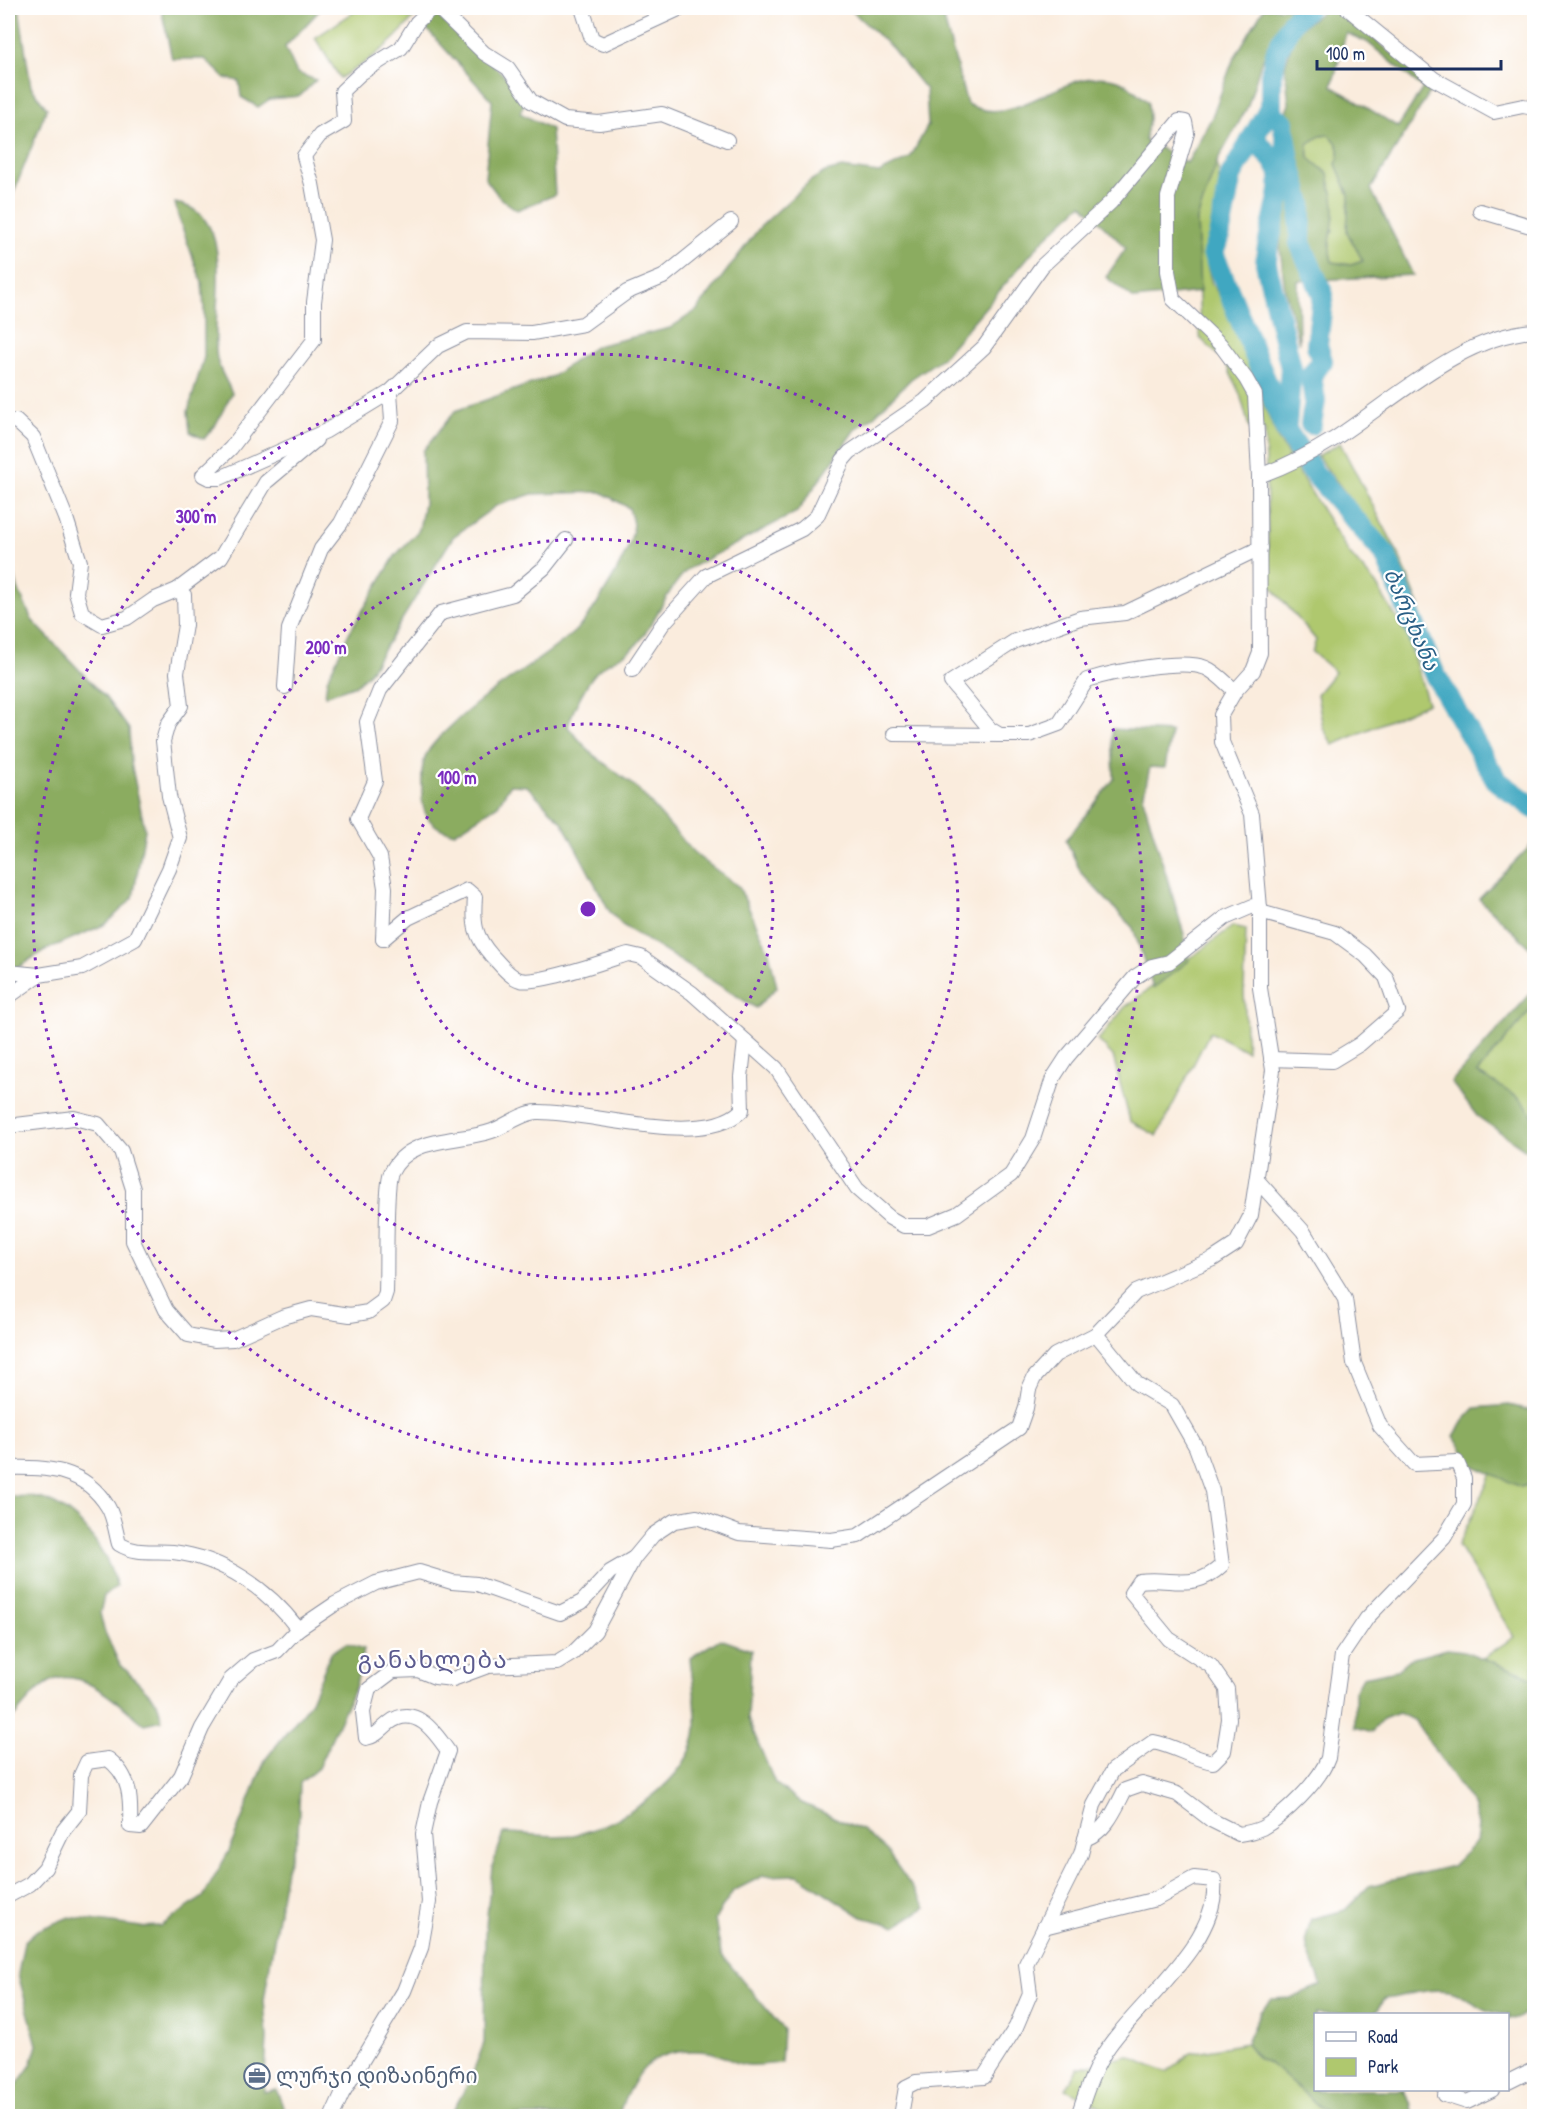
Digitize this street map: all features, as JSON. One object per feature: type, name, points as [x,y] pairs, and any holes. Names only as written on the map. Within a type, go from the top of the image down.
[{"type":"street","points":[[432,8],[417,22],[401,48],[361,73],[342,91],[344,121],[320,135],[304,156],[312,184],[322,240],[314,302],[314,340],[231,448],[203,475],[209,478],[220,478],[326,431],[390,392],[438,346],[467,332],[532,333],[583,324],[627,292],[663,277],[731,222]]},
{"type":"street","points":[[438,8],[483,53],[508,68],[531,101],[565,120],[599,123],[662,114],[727,140]]},
{"type":"street","points":[[582,8],[592,39],[603,44],[681,8]]},
{"type":"street","points":[[1347,8],[1434,79],[1494,112],[1523,106],[1534,108]]},
{"type":"street","points":[[332,2116],[342,2094],[404,1991],[421,1948],[429,1902],[423,1834],[430,1802],[448,1751],[432,1729],[419,1718],[404,1717],[391,1722],[375,1736],[366,1738],[363,1712],[369,1689],[393,1671],[418,1670],[435,1677],[453,1679],[488,1666],[557,1663],[573,1653],[595,1631],[634,1558],[653,1535],[674,1521],[686,1517],[697,1517],[739,1533],[831,1540],[858,1536],[1019,1428],[1034,1378],[1055,1355],[1096,1334],[1136,1292],[1213,1259],[1236,1244],[1251,1215],[1273,1070],[1260,988],[1260,910],[1252,814],[1222,742],[1221,715],[1235,691],[1253,670],[1260,653],[1259,476],[1254,395],[1220,344],[1173,299],[1168,271],[1168,197],[1187,133],[1185,122],[1179,121],[1111,202],[1042,266],[984,347],[925,401],[850,452],[843,460],[817,516],[802,529],[705,576],[662,625],[632,670]]},
{"type":"street","points":[[1480,211],[1534,227]]},
{"type":"street","points":[[1259,476],[1289,465],[1320,447],[1444,362],[1509,332],[1534,331]]},
{"type":"street","points":[[285,687],[289,629],[321,549],[341,523],[392,421],[390,392]]},
{"type":"street","points":[[8,422],[16,421],[33,437],[66,518],[80,562],[76,593],[82,614],[102,625],[127,618],[153,600],[177,590],[221,557],[266,482],[326,431]]},
{"type":"street","points":[[566,540],[544,568],[513,594],[441,613],[380,690],[368,722],[375,781],[358,819],[380,857],[385,888],[383,939],[408,918],[467,890],[476,897],[474,918],[479,942],[507,972],[520,980],[536,980],[628,954],[641,957],[692,993],[776,1068],[857,1189],[890,1218],[904,1226],[928,1226],[957,1214],[1011,1175],[1033,1139],[1053,1078],[1066,1058],[1135,977],[1152,966],[1169,962],[1225,918],[1253,906],[1335,933],[1365,955],[1386,977],[1398,1011],[1360,1044],[1332,1061],[1271,1059]]},
{"type":"street","points":[[1000,735],[990,729],[951,682],[1014,641],[1080,618],[1125,613],[1260,548]]},
{"type":"street","points":[[8,972],[39,975],[82,968],[135,939],[172,859],[180,838],[169,796],[163,741],[168,724],[181,706],[177,673],[185,625],[184,595],[177,590]]},
{"type":"street","points":[[894,734],[1029,735],[1059,724],[1087,680],[1109,673],[1181,664],[1206,668],[1235,691]]},
{"type":"street","points":[[8,997],[39,975]]},
{"type":"street","points":[[8,1126],[74,1118],[99,1124],[120,1151],[133,1189],[132,1241],[166,1310],[188,1335],[214,1340],[232,1339],[282,1317],[311,1309],[350,1315],[368,1312],[383,1301],[386,1292],[389,1176],[400,1157],[421,1146],[490,1132],[535,1112],[585,1114],[670,1129],[731,1121],[742,1110],[741,1077],[745,1041]]},
{"type":"street","points":[[1085,1839],[1095,1835],[1107,1823],[1125,1790],[1142,1784],[1176,1794],[1212,1821],[1239,1834],[1261,1828],[1312,1787],[1325,1768],[1328,1758],[1342,1655],[1367,1618],[1444,1538],[1464,1504],[1464,1478],[1457,1462],[1414,1464],[1380,1426],[1354,1363],[1345,1299],[1303,1232],[1257,1180]]},
{"type":"street","points":[[900,2116],[906,2086],[916,2082],[984,2077],[1016,2027],[1030,1994],[1026,1964],[1081,1854],[1094,1805],[1113,1770],[1153,1742],[1172,1745],[1191,1758],[1213,1762],[1224,1751],[1229,1719],[1227,1689],[1210,1666],[1169,1639],[1131,1593],[1139,1581],[1159,1578],[1185,1582],[1208,1578],[1222,1565],[1212,1491],[1196,1447],[1172,1405],[1137,1384],[1096,1334]]},
{"type":"street","points":[[8,1468],[49,1467],[82,1480],[108,1508],[119,1544],[133,1552],[173,1552],[213,1560],[242,1577],[284,1611],[298,1629]]},
{"type":"street","points":[[8,1896],[30,1884],[45,1868],[63,1831],[79,1811],[81,1775],[87,1762],[108,1759],[121,1769],[131,1795],[130,1826],[141,1827],[181,1776],[202,1728],[231,1679],[253,1660],[277,1651],[298,1629],[335,1604],[376,1583],[419,1572],[452,1582],[477,1584],[560,1613],[582,1602],[610,1572],[634,1558]]},
{"type":"street","points":[[1044,1927],[1156,1899],[1194,1878],[1214,1880],[1215,1892],[1211,1911],[1195,1940],[1177,1971],[1108,2047],[1090,2079],[1078,2116]]},
{"type":"street","points":[[1509,2082],[1534,2069]]},
{"type":"street","points":[[1445,2095],[1467,2102],[1490,2091]]},
{"type":"green space","points":[[8,8],[19,8],[31,87],[47,108],[8,207]]},
{"type":"green space","points":[[161,8],[322,8],[285,47],[297,73],[316,80],[300,96],[270,99],[258,107],[241,97],[239,81],[225,78],[205,59],[172,59]]},
{"type":"green space","points":[[360,8],[422,8],[385,47],[340,78],[315,38]]},
{"type":"green space","points":[[854,8],[941,8],[967,104],[986,110],[1005,110],[1079,81],[1098,77],[1118,80],[1130,86],[1148,102],[1149,119],[1145,140],[1187,163],[1212,117],[1233,60],[1264,8],[1295,8],[1261,62],[1248,106],[1217,162],[1197,219],[1200,292],[1134,299],[1106,277],[1126,248],[1082,204],[1043,240],[942,358],[911,379],[872,418],[856,428],[797,512],[688,569],[675,585],[638,643],[628,652],[601,668],[581,695],[568,727],[591,753],[637,788],[695,854],[739,887],[769,952],[777,987],[756,1008],[622,925],[610,912],[562,822],[527,786],[510,785],[498,805],[455,833],[436,826],[428,818],[423,805],[423,764],[435,742],[480,700],[544,656],[574,632],[591,612],[619,566],[631,537],[633,522],[629,508],[601,492],[532,494],[496,506],[453,537],[369,673],[356,685],[325,696],[327,680],[349,633],[395,556],[419,530],[424,503],[423,451],[455,411],[553,376],[596,346],[670,328],[697,310],[760,227],[810,181],[825,172],[842,168],[879,173],[910,158],[928,125],[926,90],[892,48],[853,12]]},
{"type":"green space","points":[[1327,8],[1336,8],[1433,87],[1371,189],[1413,275],[1298,281],[1299,343],[1285,290],[1280,248],[1281,219],[1288,182],[1277,134],[1289,104],[1285,66],[1295,32]],"holes":[[[1346,33],[1367,42],[1423,88],[1398,127],[1332,86]],[[1329,135],[1339,148],[1336,164],[1349,195],[1347,232],[1363,261],[1351,265],[1332,262],[1330,241],[1334,215],[1333,195],[1328,174],[1309,158],[1308,144],[1320,136]]]},
{"type":"green space","points":[[433,12],[516,87],[526,99],[520,113],[551,129],[555,195],[517,210],[500,198],[485,178],[492,101],[424,26]]},
{"type":"green space","points":[[1329,135],[1339,148],[1336,164],[1349,195],[1347,232],[1363,261],[1351,265],[1332,262],[1328,246],[1333,230],[1309,158],[1308,144],[1320,136]]},
{"type":"green space","points":[[1217,162],[1221,197],[1212,219],[1205,258],[1212,284],[1233,315],[1252,359],[1264,405],[1278,439],[1349,553],[1376,584],[1407,636],[1428,703],[1333,745],[1323,728],[1317,694],[1335,672],[1312,652],[1316,640],[1269,584],[1265,430],[1249,427],[1240,394],[1225,362],[1200,338],[1197,219]]},
{"type":"green space","points":[[175,203],[196,211],[209,225],[216,245],[217,359],[232,393],[216,424],[204,439],[190,432],[188,411],[204,357],[202,283]]},
{"type":"green space","points":[[1340,443],[1399,555],[1420,607],[1388,548],[1317,456]]},
{"type":"green space","points":[[8,549],[18,589],[32,620],[106,698],[129,729],[131,763],[145,830],[133,898],[106,924],[43,951],[8,974]]},
{"type":"green space","points":[[1112,729],[1171,732],[1165,768],[1150,767],[1143,798],[1184,934],[1189,961],[1153,988],[1133,928],[1081,873],[1066,840],[1114,779]]},
{"type":"green space","points":[[1534,842],[1534,951],[1479,899]]},
{"type":"green space","points":[[1233,926],[1246,929],[1244,992],[1247,1051],[1210,1032],[1157,1136],[1130,1121],[1113,1056],[1098,1040],[1125,1007]]},
{"type":"green space","points":[[1534,990],[1534,1011],[1529,1012],[1477,1073],[1510,1092],[1531,1113],[1535,1128],[1534,1150],[1526,1150],[1477,1116],[1451,1082]]},
{"type":"green space","points":[[1534,1011],[1534,1120],[1524,1105],[1477,1073],[1529,1012]]},
{"type":"green space","points":[[1509,1405],[1534,1411],[1534,1483],[1521,1487],[1472,1465],[1454,1436],[1463,1421],[1475,1408]]},
{"type":"green space","points":[[1492,1473],[1521,1487],[1534,1483],[1534,1678],[1483,1658],[1514,1637],[1458,1545]]},
{"type":"green space","points":[[31,1496],[47,1500],[74,1517],[96,1542],[117,1586],[104,1596],[100,1613],[104,1630],[119,1663],[157,1702],[162,1720],[144,1724],[103,1692],[79,1680],[67,1677],[56,1679],[42,1687],[8,1724],[8,1497]]},
{"type":"green space","points":[[720,1639],[751,1650],[748,1719],[775,1783],[802,1803],[862,1830],[886,1850],[926,1907],[896,1926],[862,1917],[798,1875],[763,1876],[733,1891],[715,1919],[721,1954],[783,2029],[781,2063],[748,2065],[709,2052],[674,2053],[649,2064],[640,2073],[618,2116],[450,2116],[471,2078],[484,2043],[485,1935],[492,1867],[504,1833],[565,1836],[591,1830],[631,1811],[669,1781],[683,1764],[692,1746],[696,1727],[690,1658]]},
{"type":"green space","points":[[346,1643],[364,1649],[356,1685],[318,1768],[300,1783],[298,1835],[286,1869],[264,2000],[267,2038],[264,2092],[276,2089],[287,2116],[8,2116],[8,2097],[31,2065],[37,2045],[18,1974],[24,1942],[36,1931],[69,1917],[141,1927],[161,1926],[203,1897],[229,1851],[265,1760],[310,1703],[331,1653]]},
{"type":"green space","points":[[1447,1649],[1464,1651],[1534,1678],[1534,2007],[1516,2019],[1509,2018],[1509,2013],[1493,2012],[1456,1993],[1439,1990],[1385,1999],[1375,2013],[1314,2013],[1314,2091],[1404,2091],[1410,2101],[1413,2116],[1330,2116],[1272,2065],[1257,2057],[1246,2043],[1260,2012],[1272,1999],[1290,1998],[1321,1985],[1307,1946],[1308,1930],[1312,1919],[1345,1910],[1369,1886],[1452,1866],[1476,1842],[1478,1826],[1474,1807],[1415,1721],[1399,1713],[1383,1719],[1372,1732],[1355,1727],[1355,1691],[1363,1677],[1397,1670],[1410,1659]]},
{"type":"green space","points":[[1246,2043],[1257,2057],[1272,2065],[1330,2116],[1119,2116],[1066,2089],[1078,2068],[1128,2056],[1166,2073],[1191,2053]]},
{"type":"waterway","name":"ბარცხანა","points":[[1307,8],[1292,22],[1277,50],[1271,75],[1271,106],[1231,176],[1219,236],[1213,253],[1286,430],[1313,472],[1385,554],[1434,673],[1497,781],[1534,808]]},
{"type":"waterway","name":"ბარცხანა","points":[[1268,111],[1283,122],[1289,160],[1301,204],[1300,243],[1323,295],[1317,345],[1322,361],[1311,376],[1315,401],[1311,424]]},
{"type":"waterway","name":"ბარცხანა","points":[[1253,137],[1279,170],[1280,190],[1266,263],[1291,368],[1286,425]]},
{"type":"place","name":"ლურჯი დიზაინერი","points":[[257,2076]]},
{"type":"district","name":"განახლება","points":[[433,1660]]}]
